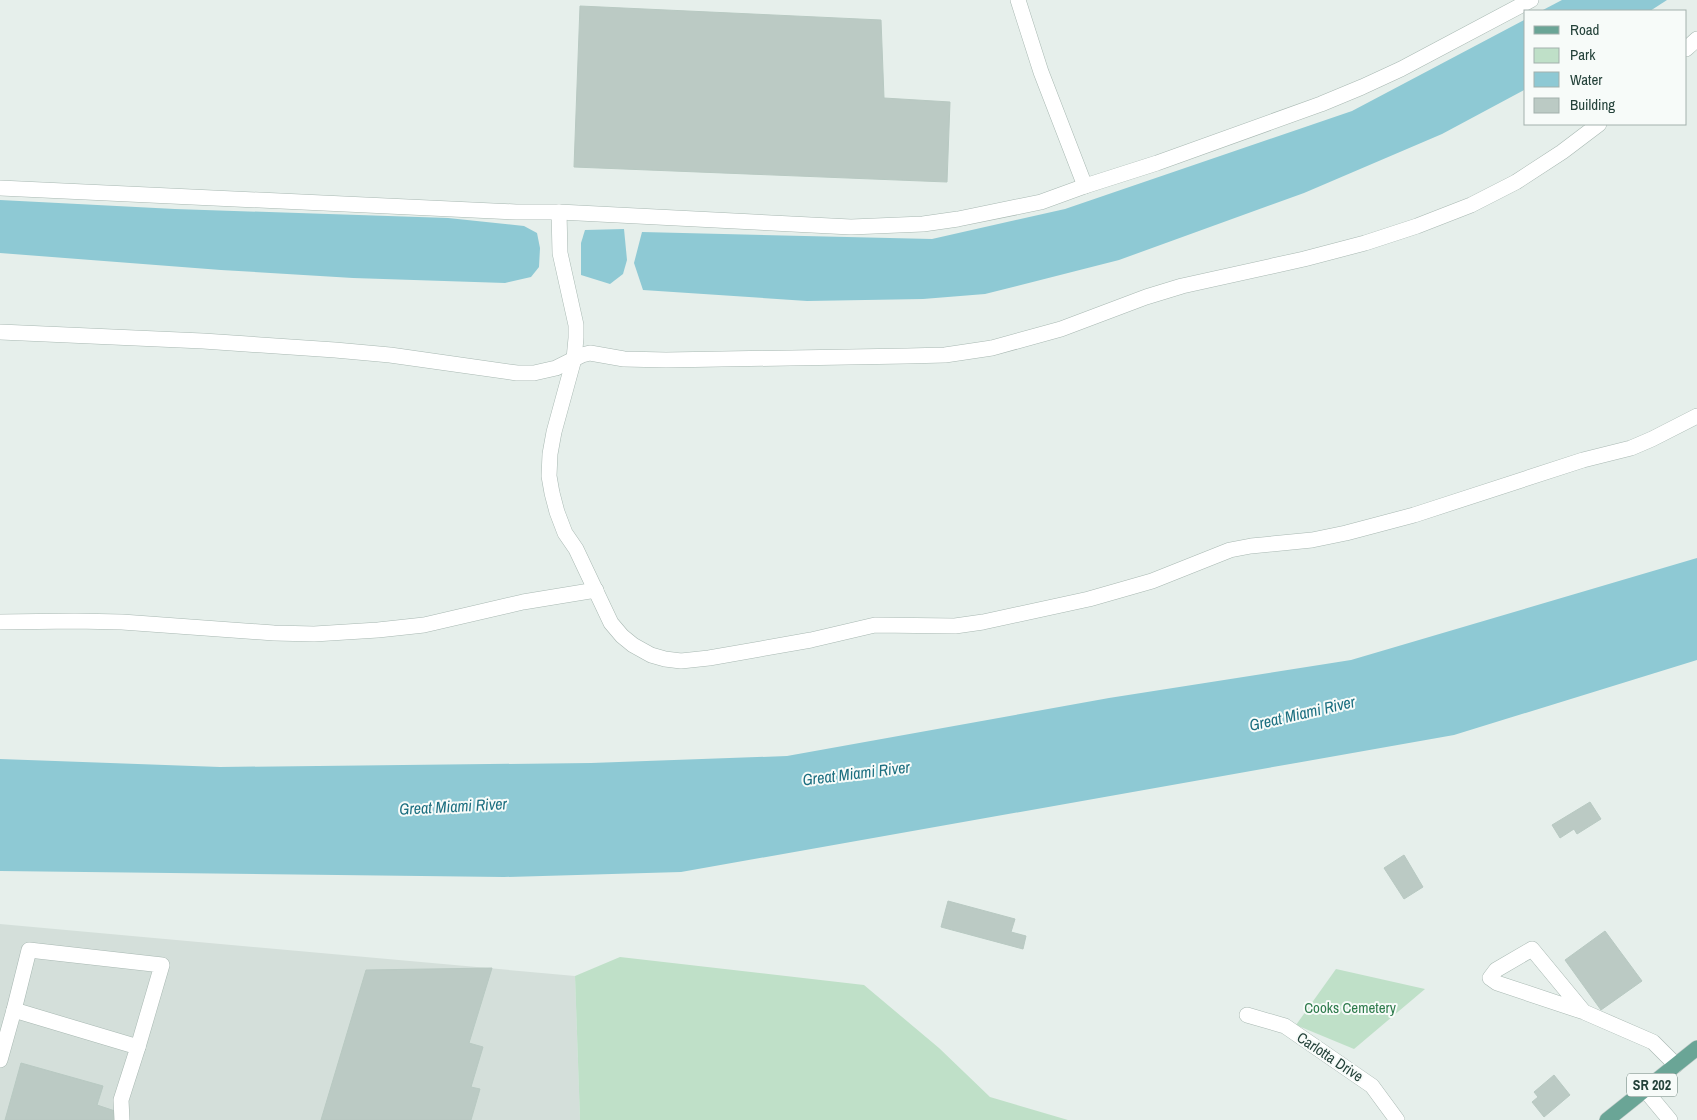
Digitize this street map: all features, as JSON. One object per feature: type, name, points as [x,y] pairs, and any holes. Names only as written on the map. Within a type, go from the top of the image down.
[{"type":"main road","name":"SR 202","points":[[1607,1120],[1697,1048]]},
{"type":"street","points":[[1018,0],[1042,72],[1085,186]]},
{"type":"street","points":[[0,188],[516,212],[559,212],[851,227],[932,223],[1041,202],[1157,163],[1329,101],[1401,69],[1531,0]]},
{"type":"street","points":[[1687,48],[1697,39]]},
{"type":"street","points":[[0,332],[203,341],[334,350],[390,355],[518,373],[534,373],[556,368],[590,353],[624,359],[666,360],[898,356],[945,354],[992,348],[1061,329],[1146,296],[1182,286],[1304,259],[1365,243],[1418,226],[1471,205],[1516,182],[1562,152],[1598,125]]},
{"type":"street","points":[[559,212],[560,253],[576,325],[574,359],[554,432],[550,454],[549,476],[557,512],[611,623],[633,645],[651,655],[665,659],[681,661],[758,650],[876,625],[956,626],[1089,599],[1152,580],[1230,550],[1312,540],[1414,515],[1583,460],[1631,448],[1697,416]]},
{"type":"street","points":[[0,622],[75,620],[314,634],[424,625],[523,602],[596,590]]},
{"type":"street","points":[[1584,1012],[1532,949],[1496,970],[1490,978],[1497,983],[1584,1012],[1653,1042],[1676,1065]]},
{"type":"street","points":[[0,1060],[29,950],[162,965],[121,1100],[122,1120]]},
{"type":"street","points":[[14,1010],[138,1047]]},
{"type":"street","name":"Carlotta Drive","points":[[1247,1015],[1285,1026],[1372,1086],[1397,1120]]},
{"type":"street","points":[[1645,1090],[1670,1120]]},
{"type":"shaded area","points":[[0,924],[575,976],[580,1120],[0,1120]]},
{"type":"green space","points":[[620,957],[864,985],[939,1048],[990,1097],[1068,1120],[580,1120],[575,976]]},
{"type":"green space","name":"Cooks Cemetery","points":[[1336,969],[1425,989],[1354,1049],[1296,1025]]},
{"type":"water","points":[[1562,0],[1667,0],[1652,10],[1543,10]]},
{"type":"water","points":[[1524,20],[1524,90],[1442,134],[1304,193],[1119,260],[985,294],[923,299],[807,301],[643,290],[634,263],[642,232],[932,239],[1065,209],[1352,111]]},
{"type":"water","points":[[0,200],[175,209],[448,218],[524,226],[537,233],[540,248],[539,267],[531,277],[505,283],[353,278],[0,253]]},
{"type":"water","points":[[624,229],[627,260],[623,274],[610,284],[581,275],[581,243],[585,230]]},
{"type":"water","name":"Great Miami River","points":[[1697,558],[1697,660],[1454,735],[681,872],[504,877],[0,871],[0,759],[220,767],[591,763],[787,756],[1109,698],[1351,660]]},
{"type":"building","points":[[580,6],[881,20],[884,98],[950,102],[947,182],[574,167]]},
{"type":"building","points":[[1590,802],[1601,819],[1577,834],[1574,829],[1560,838],[1552,825]]},
{"type":"building","points":[[1404,855],[1423,887],[1404,899],[1384,868]]},
{"type":"building","points":[[948,901],[1015,919],[1011,932],[1026,936],[1023,949],[941,927]]},
{"type":"building","points":[[1605,931],[1642,981],[1601,1010],[1565,960]]},
{"type":"building","points":[[492,968],[469,1043],[483,1047],[471,1087],[480,1089],[471,1120],[321,1120],[366,970]]},
{"type":"building","points":[[21,1063],[103,1086],[97,1105],[118,1112],[116,1120],[5,1120]]},
{"type":"building","points":[[1554,1075],[1570,1095],[1544,1117],[1532,1102],[1538,1097],[1534,1092]]}]
